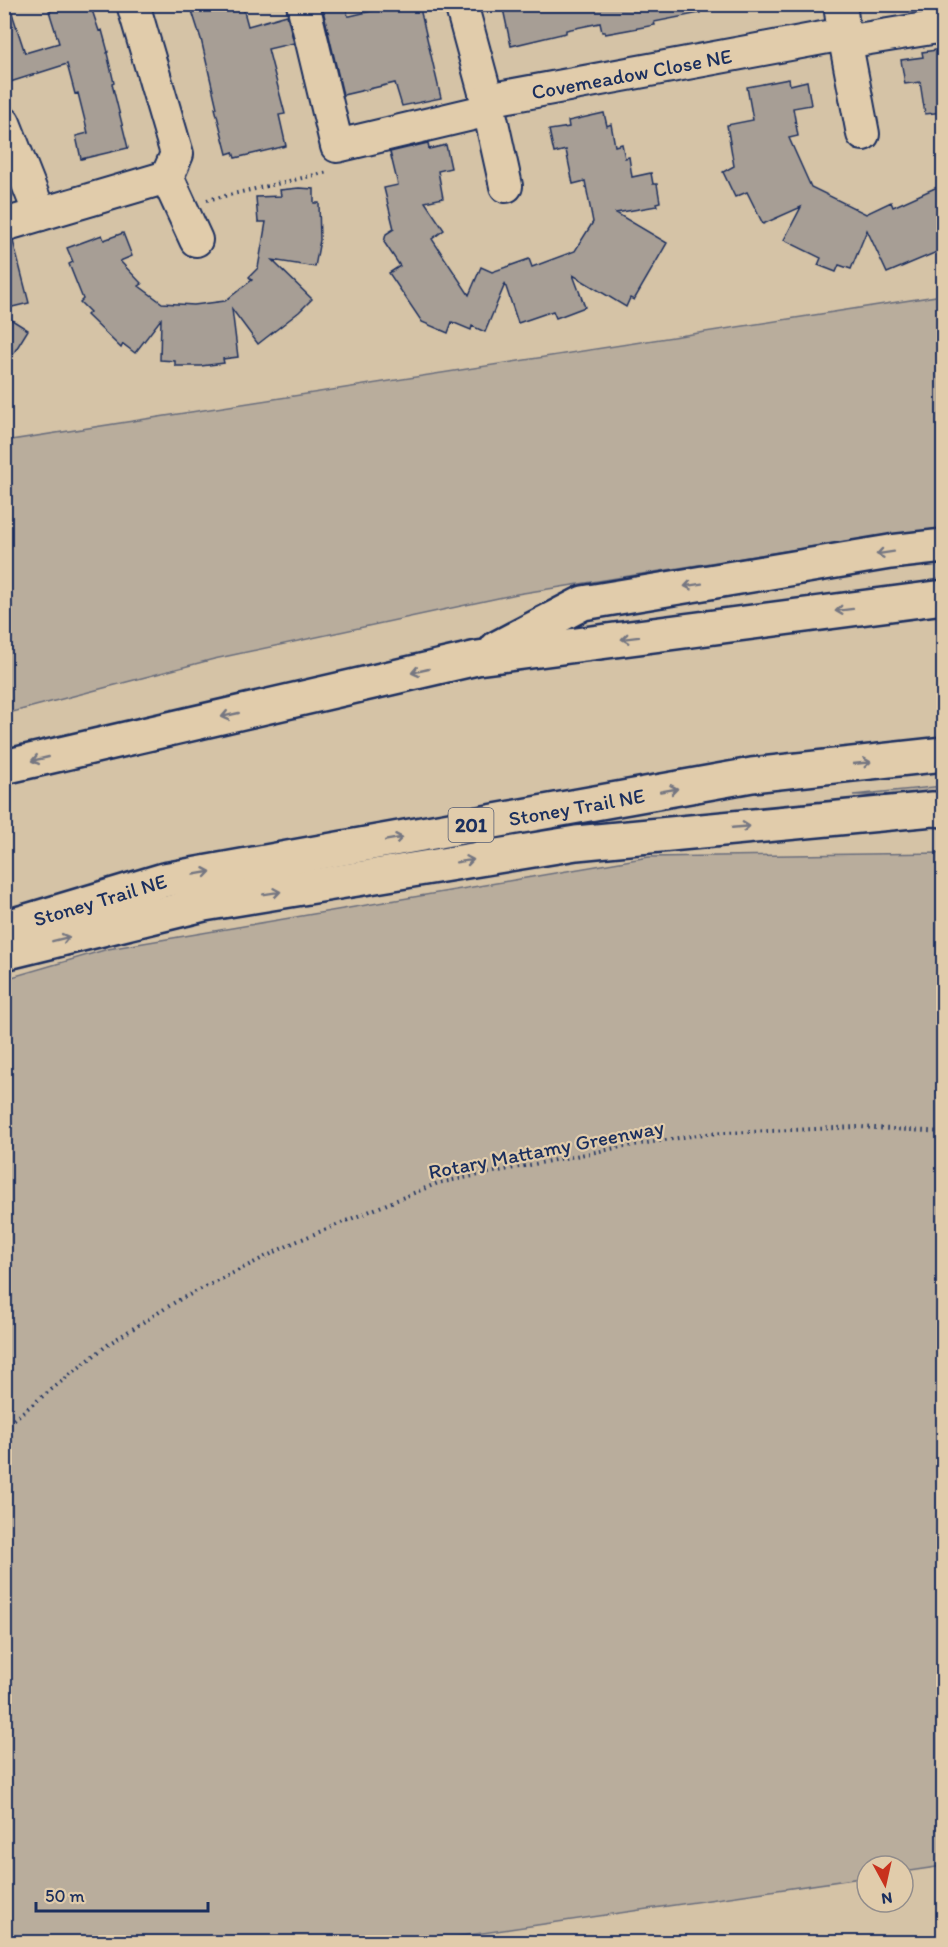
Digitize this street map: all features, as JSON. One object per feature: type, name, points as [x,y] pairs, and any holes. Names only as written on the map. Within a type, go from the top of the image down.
[{"type":"highway","points":[[477,658],[583,603],[890,552],[944,546]]},
{"type":"highway","points":[[4,767],[477,658],[944,597]]},
{"type":"highway","name":"Stoney Trail NE","points":[[4,928],[165,880],[752,775],[944,754]]},
{"type":"highway","points":[[4,953],[204,904],[576,843],[933,809],[944,810]]},
{"type":"street","points":[[133,4],[177,154],[167,177],[196,240]]},
{"type":"street","name":"Covemeadow Close NE","points":[[303,4],[337,146],[488,105],[843,27],[944,26]]},
{"type":"street","points":[[461,4],[488,105],[506,186]]},
{"type":"street","points":[[843,27],[863,134]]},
{"type":"street","points":[[4,123],[40,214]]},
{"type":"street","points":[[4,225],[167,177]]},
{"type":"path","name":"Rotary Mattamy Greenway","points":[[4,1427],[110,1343],[177,1300],[295,1242],[438,1183],[621,1147],[704,1134],[858,1127],[944,1132]]},
{"type":"shaded area","points":[[943,295],[943,528],[879,536],[517,594],[214,659],[5,714],[5,441]]},
{"type":"shaded area","points":[[943,786],[943,795],[853,795]]},
{"type":"shaded area","points":[[943,853],[943,1866],[915,1870],[915,1854],[855,1854],[855,1879],[421,1942],[5,1942],[5,979],[108,949],[649,857]]},
{"type":"building","points":[[4,4],[9,4],[25,53],[59,43],[49,11],[70,4],[90,4],[99,31],[102,30],[108,52],[114,83],[112,84],[128,148],[81,159],[76,136],[88,133],[78,93],[75,94],[67,64],[4,84]]},
{"type":"building","points":[[213,4],[242,4],[248,26],[287,15],[294,43],[268,49],[285,114],[279,115],[286,146],[235,158],[233,152],[227,154],[201,39],[192,11]]},
{"type":"building","points":[[345,4],[348,16],[350,16],[402,4],[419,4],[441,98],[402,106],[395,83],[343,95],[322,6]]},
{"type":"building","points":[[502,4],[699,4],[700,13],[654,22],[655,25],[605,34],[602,32],[600,23],[511,46]]},
{"type":"building","points":[[944,49],[944,112],[925,114],[920,82],[905,84],[901,60],[923,57],[922,52]]},
{"type":"building","points":[[789,79],[790,85],[807,81],[811,105],[793,108],[798,136],[789,138],[811,187],[866,214],[891,202],[893,207],[944,184],[944,249],[887,273],[867,230],[851,269],[839,265],[836,272],[818,265],[821,258],[784,240],[801,207],[763,224],[747,192],[735,197],[723,172],[734,166],[727,125],[753,120],[747,87]]},
{"type":"building","points":[[604,113],[607,126],[611,124],[615,146],[622,144],[625,158],[629,157],[632,177],[651,173],[653,184],[657,184],[660,202],[656,203],[657,206],[616,213],[667,243],[634,300],[630,298],[626,307],[573,275],[585,307],[556,318],[553,311],[518,323],[505,284],[485,332],[472,326],[471,330],[452,322],[448,333],[422,322],[389,273],[400,266],[384,242],[386,234],[394,229],[384,188],[398,185],[390,152],[428,143],[429,149],[446,145],[451,168],[438,171],[443,198],[425,202],[444,230],[432,239],[469,295],[481,267],[492,272],[529,259],[532,267],[575,251],[593,222],[585,181],[573,184],[566,150],[554,153],[549,130],[569,127],[568,121]]},
{"type":"building","points":[[314,189],[314,203],[319,203],[320,240],[315,267],[272,260],[312,299],[258,344],[232,309],[238,357],[223,359],[224,363],[175,366],[175,361],[160,360],[161,319],[135,353],[123,344],[121,348],[87,315],[90,312],[80,302],[83,299],[69,264],[73,262],[67,248],[102,235],[104,240],[123,233],[132,256],[120,261],[142,284],[139,286],[162,303],[194,305],[225,301],[252,280],[249,277],[258,268],[266,222],[258,222],[256,197],[281,196],[280,190]]},
{"type":"building","points":[[13,241],[29,303],[4,309],[4,242]]},
{"type":"building","points":[[4,315],[28,330],[4,369]]}]
